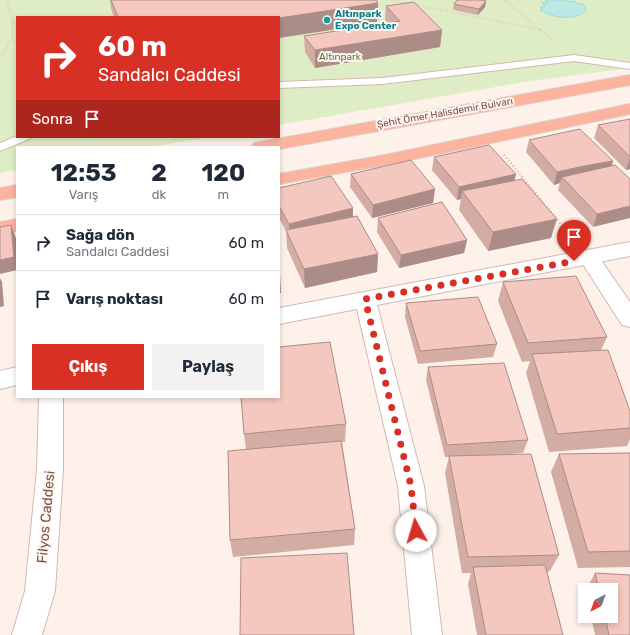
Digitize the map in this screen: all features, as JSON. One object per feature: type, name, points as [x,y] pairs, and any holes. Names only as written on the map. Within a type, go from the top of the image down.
[{"type":"highway","name":"Şehit Ömer Halisdemir Bulvarı","points":[[266,146],[630,80]]},
{"type":"highway","points":[[280,178],[385,160],[630,110]]},
{"type":"highway","points":[[0,194],[16,191]]},
{"type":"highway","points":[[0,228],[16,225]]},
{"type":"street","points":[[280,316],[630,249]]},
{"type":"street","points":[[589,258],[630,319]]},
{"type":"street","points":[[365,299],[411,486],[427,635]]},
{"type":"street","points":[[0,380],[16,376]]},
{"type":"street","name":"Filyos Caddesi","points":[[27,635],[40,591],[50,468],[51,398]]},
{"type":"lane","points":[[280,85],[382,80],[574,58],[630,66]]},
{"type":"lane","points":[[0,147],[22,138]]},
{"type":"path","points":[[0,58],[12,38],[12,20],[7,0]]},
{"type":"path","points":[[391,0],[541,30]]},
{"type":"path","points":[[505,0],[574,58]]},
{"type":"path","points":[[491,138],[589,258]]},
{"type":"green space","name":"Altınpark","points":[[0,0],[630,0],[630,68],[530,81],[280,125],[280,16],[16,16],[16,138],[203,138],[158,146],[16,146],[16,170],[0,173]]},
{"type":"water","points":[[545,0],[575,1],[578,4],[582,3],[586,9],[580,14],[569,17],[550,15],[540,10],[543,9],[540,7],[545,6],[542,3],[548,2]]},
{"type":"building","name":"Altınpark Expo Center","points":[[111,0],[376,0],[378,3],[280,18],[280,16],[118,16]]},
{"type":"building","points":[[457,0],[486,1],[479,9],[454,4]]},
{"type":"building","points":[[414,2],[442,30],[315,50],[304,36],[400,21],[386,6]]},
{"type":"building","points":[[630,119],[630,157],[598,125]]},
{"type":"building","points":[[580,129],[613,161],[557,172],[529,140]]},
{"type":"building","points":[[489,145],[516,174],[459,187],[434,157]]},
{"type":"building","points":[[411,160],[435,189],[373,205],[351,174]]},
{"type":"building","points":[[615,165],[630,179],[630,206],[597,214],[562,177]]},
{"type":"building","points":[[331,176],[353,208],[289,224],[280,208],[280,188]]},
{"type":"building","points":[[522,179],[557,219],[493,232],[462,191]]},
{"type":"building","points":[[442,202],[467,240],[401,255],[378,218]]},
{"type":"building","points":[[357,216],[378,254],[304,269],[286,230]]},
{"type":"building","points":[[11,225],[14,257],[0,260],[0,227]]},
{"type":"building","points":[[576,276],[607,337],[528,343],[503,282]]},
{"type":"building","points":[[478,297],[497,344],[420,351],[406,303]]},
{"type":"building","points":[[330,342],[346,424],[244,434],[241,398],[280,398],[280,347]]},
{"type":"building","points":[[608,350],[630,411],[630,428],[557,434],[532,354]]},
{"type":"building","points":[[504,363],[528,440],[447,445],[428,367]]},
{"type":"building","points":[[341,441],[355,529],[230,540],[228,451]]},
{"type":"building","points":[[630,453],[630,551],[588,552],[559,454]]},
{"type":"building","points":[[531,454],[559,555],[468,557],[449,456]]},
{"type":"building","points":[[347,553],[354,635],[240,635],[241,558]]},
{"type":"building","points":[[545,565],[563,635],[486,635],[473,567]]},
{"type":"building","points":[[595,573],[630,575],[630,635],[609,635],[606,623],[618,623],[618,583],[597,583]]},
{"type":"place","name":"Altınpark Expo Center","points":[[327,20]]},
{"type":"route","points":[[416,531],[411,486],[365,299],[574,261]]}]
